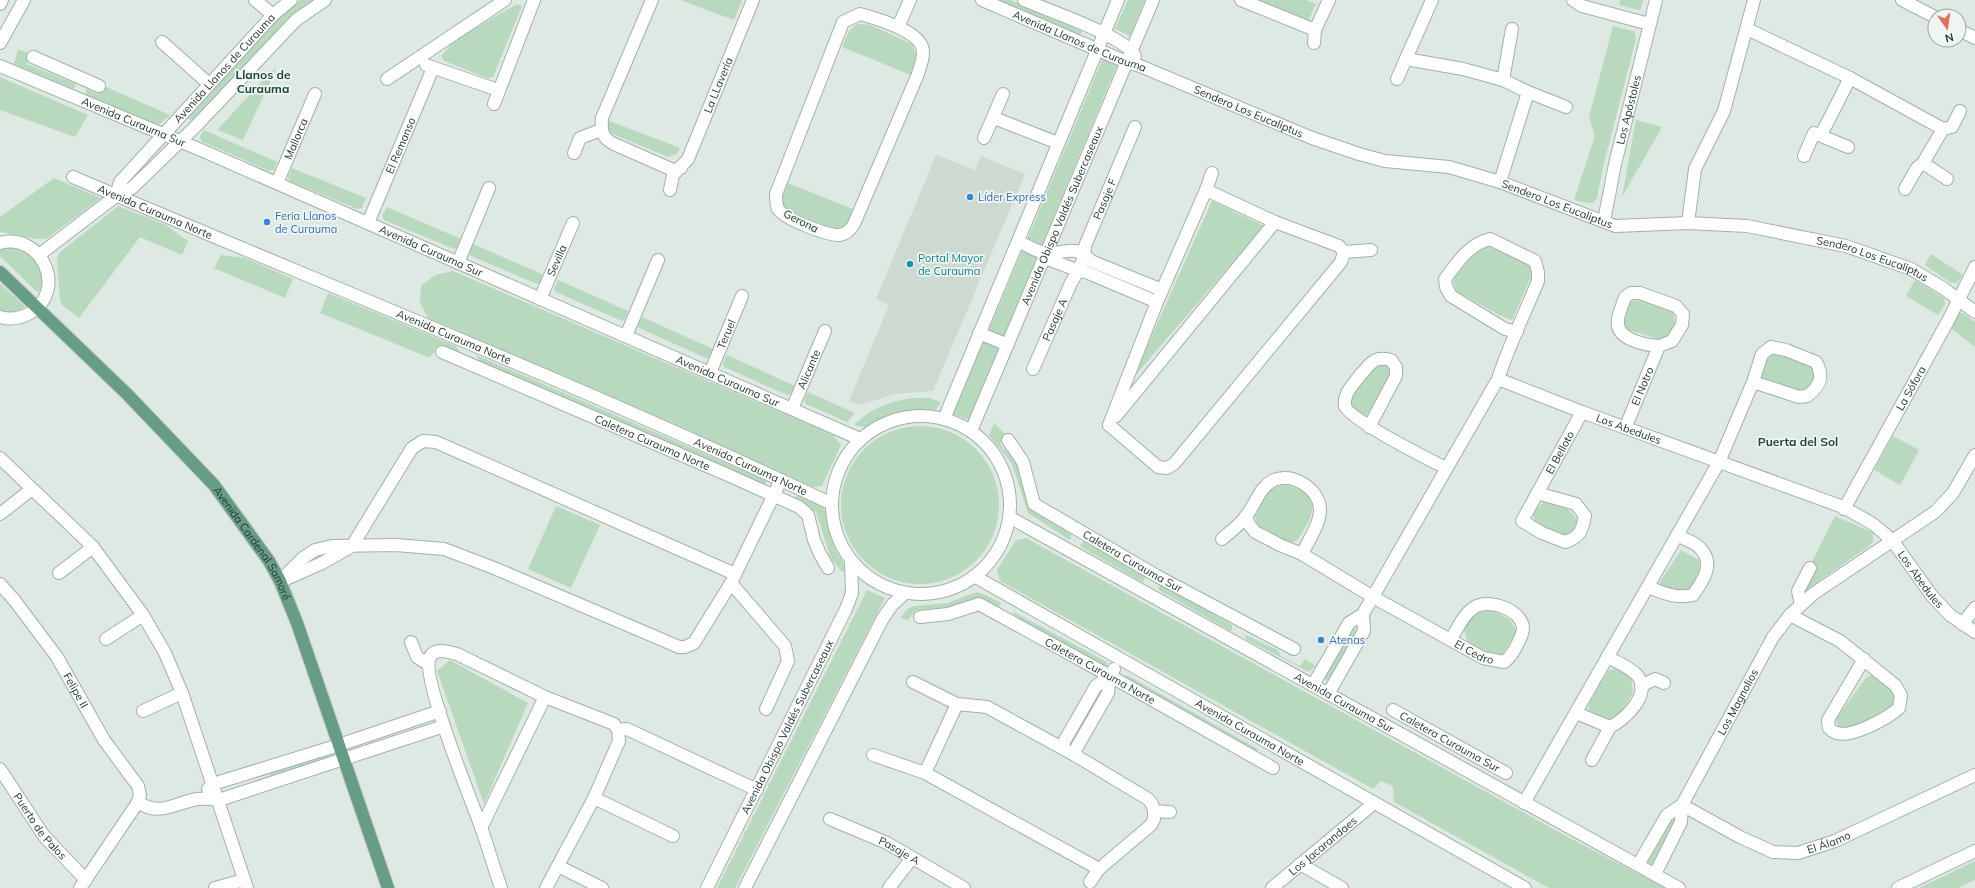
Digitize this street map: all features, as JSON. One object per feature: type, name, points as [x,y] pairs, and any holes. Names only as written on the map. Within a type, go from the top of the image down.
[{"type":"main road","name":"Avenida Cardenal Samoré","points":[[0,272],[127,394],[214,485],[256,542],[280,581],[297,623],[388,888]]},
{"type":"street","points":[[0,4],[2,0]]},
{"type":"street","points":[[0,43],[24,0]]},
{"type":"street","points":[[256,0],[273,15]]},
{"type":"street","name":"Avenida Llanos de Curauma","points":[[116,196],[120,182],[273,15],[291,0]]},
{"type":"street","name":"Avenida Llanos de Curauma","points":[[39,255],[116,196],[132,188],[180,141],[296,20],[325,0]]},
{"type":"street","points":[[388,79],[505,0]]},
{"type":"street","points":[[494,104],[498,90],[534,0]]},
{"type":"street","points":[[652,0],[602,118],[601,130],[606,140],[614,144],[672,170],[681,168]]},
{"type":"street","name":"La LLavería","points":[[670,190],[673,175],[681,168],[688,158],[753,0]]},
{"type":"street","points":[[898,27],[910,0]]},
{"type":"street","name":"Avenida Llanos de Curauma","points":[[982,0],[1098,50],[1140,66]]},
{"type":"street","name":"Avenida Llanos de Curauma","points":[[1024,0],[1104,34],[1132,50],[1140,66]]},
{"type":"street","points":[[944,419],[1118,0]]},
{"type":"street","name":"Avenida Obispo Valdés Subercaseaux","points":[[971,431],[1153,0]]},
{"type":"street","points":[[1241,0],[1315,30]]},
{"type":"street","points":[[1314,43],[1315,30],[1329,0]]},
{"type":"street","points":[[1397,78],[1432,0]]},
{"type":"street","points":[[1573,0],[1582,6],[1649,24]]},
{"type":"street","name":"Los Apóstoles","points":[[1604,221],[1615,164],[1656,0]]},
{"type":"street","points":[[1688,223],[1694,169],[1724,111],[1754,0]]},
{"type":"street","points":[[1902,0],[1927,13]]},
{"type":"street","name":"Gerona","points":[[860,14],[898,27],[915,37],[921,44],[924,52],[922,62],[854,224],[848,232],[842,235],[834,235],[823,232],[783,215],[776,202],[776,194],[844,22],[850,17],[860,14]]},
{"type":"street","points":[[1503,80],[1512,29]]},
{"type":"street","points":[[1747,29],[1850,78],[1943,129],[1952,127],[1960,111]]},
{"type":"street","points":[[162,42],[209,84]]},
{"type":"street","points":[[33,57],[99,86]]},
{"type":"street","points":[[1406,59],[1463,69],[1503,80],[1566,107]]},
{"type":"street","points":[[415,61],[498,90]]},
{"type":"street","name":"Avenida Curauma Sur","points":[[0,66],[277,183],[860,439]]},
{"type":"street","name":"Sendero Los Eucaliptus","points":[[1140,66],[1312,138],[1360,154],[1385,160],[1449,167],[1500,182],[1615,226],[1688,223],[1747,226],[1846,246],[1911,269],[1928,278],[1975,312]]},
{"type":"street","name":"El Remanso","points":[[368,223],[433,68]]},
{"type":"street","points":[[1821,135],[1850,78]]},
{"type":"street","points":[[76,98],[84,80]]},
{"type":"street","points":[[1500,182],[1528,92]]},
{"type":"street","name":"Mallorca","points":[[277,183],[315,94]]},
{"type":"street","points":[[984,138],[994,118],[1003,94]]},
{"type":"street","points":[[994,118],[1058,143]]},
{"type":"street","name":"Pasaje F","points":[[1079,271],[1085,254],[1085,246],[1135,128]]},
{"type":"street","points":[[1905,189],[1917,168],[1923,164],[1943,129]]},
{"type":"street","points":[[574,153],[580,138],[601,130]]},
{"type":"street","points":[[1804,156],[1814,133],[1848,147]]},
{"type":"street","points":[[1923,164],[1947,179]]},
{"type":"street","points":[[1109,424],[1157,302],[1212,173]]},
{"type":"street","name":"Avenida Curauma Norte","points":[[73,177],[461,340],[781,480],[832,504]]},
{"type":"street","points":[[458,263],[489,188]]},
{"type":"street","points":[[1206,190],[1275,222],[1339,246],[1344,252]]},
{"type":"street","points":[[1109,424],[1275,222]]},
{"type":"street","name":"Sevilla","points":[[540,299],[573,223]]},
{"type":"street","points":[[1313,686],[1349,623],[1363,614],[1498,378],[1517,332],[1538,281],[1538,272],[1535,261],[1490,238],[1469,248],[1445,279],[1446,287],[1451,296],[1505,329],[1517,332]]},
{"type":"street","points":[[1018,241],[1079,271],[1086,272],[1157,302]]},
{"type":"street","points":[[0,243],[18,242],[33,249],[39,255],[46,267],[49,281],[46,295],[38,307],[18,318],[1,318]]},
{"type":"street","points":[[1046,255],[1073,249],[1085,254],[1091,261],[1162,290]]},
{"type":"street","points":[[1344,252],[1371,250]]},
{"type":"street","points":[[1109,424],[1158,467],[1167,468],[1174,464],[1341,262],[1344,252]]},
{"type":"street","points":[[626,336],[658,260]]},
{"type":"street","name":"La Sófora","points":[[1844,509],[1959,300],[1975,267]]},
{"type":"street","name":"Pasaje A","points":[[1033,369],[1071,283],[1079,271]]},
{"type":"street","points":[[1631,293],[1640,293],[1676,306],[1683,314],[1682,325],[1672,341],[1659,346],[1645,345],[1624,335],[1619,329],[1618,320],[1625,297],[1631,293]]},
{"type":"street","name":"Teruel","points":[[710,373],[742,296]]},
{"type":"street","name":"Alicante","points":[[792,409],[825,331]]},
{"type":"street","points":[[979,333],[1008,345]]},
{"type":"street","points":[[461,340],[476,367]]},
{"type":"street","name":"El Notro","points":[[1626,426],[1659,346]]},
{"type":"street","points":[[1524,803],[1719,462],[1762,354],[1771,348],[1786,350],[1816,362],[1821,370],[1819,383],[1807,396],[1799,397],[1752,382]]},
{"type":"street","name":"Caletera Curauma Norte","points":[[442,352],[798,507],[808,515],[814,540],[828,568]]},
{"type":"street","points":[[1369,427],[1396,376],[1396,367],[1391,360],[1381,357],[1373,361],[1348,391],[1344,399],[1345,408],[1348,413],[1369,427],[1446,468]]},
{"type":"street","name":"Los Abedules","points":[[1498,378],[1582,412],[1626,426],[1844,509],[1873,524],[1892,540],[1932,596],[1950,615],[1975,632]]},
{"type":"street","name":"El Belloto","points":[[1537,493],[1576,504],[1585,516],[1582,528],[1576,538],[1565,542],[1542,533],[1522,522],[1537,493],[1582,412]]},
{"type":"street","points":[[914,416],[944,419],[971,431],[986,444],[998,460],[1006,478],[1010,498],[1010,517],[996,552],[974,576],[958,586],[941,592],[923,594],[905,593],[881,585],[860,571],[842,548],[832,517],[835,478],[845,457],[860,439],[885,423],[914,416]]},
{"type":"street","name":"Caletera Curauma Sur","points":[[1008,440],[1023,462],[1034,504],[1157,576],[1294,649]]},
{"type":"street","points":[[352,546],[412,448],[423,441],[436,442],[733,579],[785,646],[788,652],[788,661],[766,709]]},
{"type":"street","name":"Los Magnolios","points":[[1655,874],[1681,822],[1682,805],[1773,637],[1790,614],[1801,604],[1892,540],[1935,512],[1959,484],[1975,455]]},
{"type":"street","points":[[0,458],[93,547],[143,615],[165,653],[182,693],[246,884],[215,888]]},
{"type":"street","points":[[1222,540],[1246,516],[1265,486],[1274,480],[1286,477],[1295,479],[1308,487],[1317,500],[1320,509],[1316,525],[1302,554],[1255,532],[1246,516]]},
{"type":"street","points":[[280,581],[303,558],[315,550],[332,546],[396,545],[444,549],[494,568],[679,647],[685,647],[694,643],[733,579],[781,480]]},
{"type":"street","points":[[0,514],[32,489]]},
{"type":"street","name":"Avenida Curauma Sur","points":[[1010,517],[1679,888]]},
{"type":"street","points":[[1070,549],[1081,532]]},
{"type":"street","points":[[1648,587],[1669,596],[1684,597],[1693,595],[1704,580],[1708,560],[1700,548],[1677,535]]},
{"type":"street","points":[[59,573],[93,547]]},
{"type":"street","name":"El Cedro","points":[[1302,554],[1373,597],[1483,658],[1504,662],[1511,657],[1522,634],[1523,626],[1519,618],[1508,610],[1497,605],[1485,603],[1476,606],[1468,612],[1451,639]]},
{"type":"street","name":"Avenida Obispo Valdés Subercaseaux","points":[[707,888],[846,609],[852,593],[852,562]]},
{"type":"street","points":[[1801,604],[1798,591],[1810,568]]},
{"type":"street","name":"Avenida Curauma Norte","points":[[974,576],[1119,660],[1270,743],[1505,883],[1525,888]]},
{"type":"street","points":[[1146,592],[1157,576]]},
{"type":"street","name":"Felipe II","points":[[0,584],[15,601],[57,657],[104,740],[138,786],[140,796],[138,802]]},
{"type":"street","points":[[745,888],[883,618],[892,604],[905,593]]},
{"type":"street","points":[[1003,617],[1015,599]]},
{"type":"street","name":"Caletera Curauma Norte","points":[[920,618],[948,614],[977,604],[1003,617],[1106,682],[1273,768]]},
{"type":"street","points":[[1962,624],[1975,608]]},
{"type":"street","points":[[1328,694],[1364,631],[1363,614]]},
{"type":"street","points":[[1790,614],[1840,641],[1864,659],[1895,685],[1901,695],[1899,708],[1888,718],[1848,734],[1836,734],[1829,728],[1828,720],[1864,659]]},
{"type":"street","points":[[106,639],[143,615]]},
{"type":"street","points":[[1232,641],[1244,622]]},
{"type":"street","points":[[411,642],[417,657],[428,664]]},
{"type":"street","points":[[500,888],[481,828],[444,726],[428,664],[430,656],[436,651],[445,651],[457,654],[545,697],[614,724],[618,730],[619,741],[594,798],[546,888]]},
{"type":"street","points":[[1592,760],[1610,727],[1630,713],[1639,698],[1641,686],[1637,676],[1629,669],[1607,657]]},
{"type":"street","points":[[1061,747],[1106,682],[1119,660]]},
{"type":"street","points":[[1641,686],[1655,679],[1664,683]]},
{"type":"street","points":[[913,682],[957,704],[987,707],[1061,747],[1148,799],[1152,804],[1154,811],[1154,819],[1151,825],[1099,869],[1090,882]]},
{"type":"street","points":[[1073,754],[1108,693],[1106,682]]},
{"type":"street","points":[[143,711],[182,693]]},
{"type":"street","points":[[481,828],[545,697]]},
{"type":"street","points":[[925,773],[957,704]]},
{"type":"street","name":"Caletera Curauma Sur","points":[[1393,710],[1506,773]]},
{"type":"street","points":[[198,798],[213,784],[339,745],[440,711]]},
{"type":"street","points":[[1576,713],[1610,727]]},
{"type":"street","points":[[83,884],[138,802],[146,808],[161,809],[198,798],[219,800],[444,726]]},
{"type":"street","points":[[618,730],[627,729],[757,790]]},
{"type":"street","points":[[1435,753],[1443,738]]},
{"type":"street","points":[[1260,761],[1270,743]]},
{"type":"street","points":[[873,755],[925,773],[1099,869]]},
{"type":"street","name":"Puerto de Palos","points":[[0,769],[44,836],[83,884]]},
{"type":"street","name":"El Álamo","points":[[1682,805],[1740,837],[1774,852],[1798,853],[1835,841],[1975,775]]},
{"type":"street","points":[[594,798],[672,836]]},
{"type":"street","name":"Los Jacarandaes","points":[[1272,888],[1373,804]]},
{"type":"street","name":"Los Magnolios","points":[[1638,865],[1667,815],[1682,805]]},
{"type":"street","points":[[1154,811],[1170,812]]},
{"type":"street","name":"Pasaje A","points":[[830,819],[887,843],[964,888]]},
{"type":"street","points":[[1898,888],[1975,851]]},
{"type":"street","points":[[888,888],[912,858]]},
{"type":"street","points":[[1300,864],[1342,888]]},
{"type":"street","points":[[558,866],[602,888]]},
{"type":"shaded area","points":[[936,155],[975,170],[981,156],[1025,174],[933,391],[894,394],[860,405],[849,401],[889,305],[876,299]]},
{"type":"green space","points":[[300,0],[314,0],[285,22],[192,121],[187,117],[280,16]]},
{"type":"green space","points":[[680,0],[742,0],[734,20]]},
{"type":"green space","points":[[996,0],[1010,0],[1082,31],[1080,36]]},
{"type":"green space","points":[[1128,0],[1145,0],[1130,36],[1115,29]]},
{"type":"green space","points":[[1251,0],[1307,0],[1316,4],[1307,24]]},
{"type":"green space","points":[[1620,0],[1643,0],[1641,9],[1638,10],[1619,5]]},
{"type":"green space","points":[[517,4],[522,6],[493,77],[487,78],[444,61],[441,56],[455,40]]},
{"type":"green space","points":[[857,24],[870,25],[912,44],[916,55],[911,75],[842,47],[849,31]]},
{"type":"green space","points":[[1613,26],[1633,31],[1636,39],[1604,163],[1597,198],[1593,203],[1587,203],[1574,200],[1595,136],[1589,117]]},
{"type":"green space","points":[[18,49],[30,54],[27,64],[76,84],[74,89],[14,64]]},
{"type":"green space","points":[[1103,58],[1117,65],[1042,245],[1027,240]]},
{"type":"green space","points":[[277,67],[243,140],[217,130],[269,74]]},
{"type":"green space","points":[[0,77],[88,115],[75,137],[0,110]]},
{"type":"green space","points":[[104,86],[170,115],[160,124],[156,125],[85,94],[87,89],[98,94]]},
{"type":"green space","points":[[607,120],[680,148],[677,154],[668,157],[610,133]]},
{"type":"green space","points":[[1636,120],[1662,127],[1622,197]]},
{"type":"green space","points":[[204,130],[277,162],[274,170],[269,171],[201,141],[200,136]]},
{"type":"green space","points":[[292,168],[366,198],[362,208],[357,209],[290,181],[288,176]]},
{"type":"green space","points":[[54,178],[101,198],[46,239],[35,239],[0,232],[0,217]]},
{"type":"green space","points":[[788,183],[855,210],[846,227],[836,232],[785,208],[781,200]]},
{"type":"green space","points":[[1212,201],[1264,226],[1133,378]]},
{"type":"green space","points":[[118,206],[166,225],[188,241],[182,255],[140,237],[79,318],[62,305],[60,300],[57,260],[59,253]]},
{"type":"green space","points":[[387,207],[461,239],[457,248],[454,249],[384,220],[382,216]]},
{"type":"green space","points":[[473,244],[544,275],[540,283],[537,284],[471,256],[469,253]]},
{"type":"green space","points":[[0,247],[20,249],[33,258],[38,264],[42,279],[38,293],[0,256]]},
{"type":"green space","points":[[1491,247],[1530,263],[1533,272],[1512,320],[1501,316],[1456,291],[1453,280],[1477,249]]},
{"type":"green space","points":[[1022,251],[1037,257],[1004,337],[989,330]]},
{"type":"green space","points":[[1931,254],[1963,275],[1957,283],[1951,283],[1925,265]]},
{"type":"green space","points":[[221,255],[245,258],[293,279],[285,298],[214,268]]},
{"type":"green space","points":[[453,271],[833,435],[841,445],[822,486],[813,487],[428,318],[420,303],[421,286],[435,275]]},
{"type":"green space","points":[[558,280],[628,311],[625,319],[622,321],[556,292],[554,289]]},
{"type":"green space","points":[[1915,280],[1944,298],[1945,304],[1938,315],[1906,296]]},
{"type":"green space","points":[[0,284],[25,306],[16,313],[0,312]]},
{"type":"green space","points":[[328,293],[456,346],[464,359],[437,347],[430,358],[320,313]]},
{"type":"green space","points":[[1639,300],[1673,310],[1673,328],[1661,340],[1626,329],[1622,319],[1629,302]]},
{"type":"green space","points":[[1959,313],[1963,313],[1975,322],[1975,347],[1949,327]]},
{"type":"green space","points":[[642,317],[713,349],[709,358],[639,328],[638,326]]},
{"type":"green space","points":[[984,341],[1000,347],[969,420],[953,414]]},
{"type":"green space","points":[[1776,352],[1812,366],[1816,375],[1809,389],[1801,394],[1763,381],[1762,372],[1764,364],[1772,354]]},
{"type":"green space","points":[[476,355],[766,480],[766,485],[763,487],[483,366]]},
{"type":"green space","points":[[727,355],[795,386],[791,394],[787,395],[724,367],[723,363]]},
{"type":"green space","points":[[1382,364],[1389,365],[1392,370],[1369,415],[1359,416],[1350,410],[1349,397],[1375,368]]},
{"type":"green space","points":[[808,392],[855,413],[847,422],[806,404],[804,400]]},
{"type":"green space","points":[[912,398],[929,398],[941,402],[936,409],[888,417],[867,428],[854,425],[874,410]]},
{"type":"green space","points":[[994,423],[1008,437],[1000,444],[1009,454],[1014,456],[1036,512],[1071,534],[1071,539],[1068,539],[1028,513],[1012,464],[989,435]]},
{"type":"green space","points":[[920,426],[950,432],[976,449],[993,475],[999,505],[993,535],[976,561],[950,578],[920,584],[890,578],[864,561],[847,535],[841,505],[847,475],[864,449],[890,432]]},
{"type":"green space","points":[[1893,436],[1919,450],[1900,485],[1874,470]]},
{"type":"green space","points":[[1284,484],[1305,493],[1310,499],[1312,505],[1312,511],[1308,523],[1297,541],[1288,543],[1257,525],[1254,513],[1270,489]]},
{"type":"green space","points":[[797,495],[824,508],[835,549],[847,569],[842,572],[831,559],[816,512],[794,501]]},
{"type":"green space","points":[[1544,502],[1568,509],[1578,521],[1572,533],[1565,536],[1535,523],[1533,512]]},
{"type":"green space","points":[[556,506],[600,525],[571,588],[528,569]]},
{"type":"green space","points":[[1835,516],[1869,531],[1873,534],[1873,542],[1802,595],[1816,565],[1812,562]]},
{"type":"green space","points":[[1026,538],[1568,837],[1665,888],[1549,888],[1394,802],[1393,786],[1381,781],[1373,789],[1000,581],[997,570],[1016,540]]},
{"type":"green space","points":[[1084,541],[1145,577],[1144,581],[1142,582],[1081,547],[1080,545]]},
{"type":"green space","points":[[1681,550],[1699,560],[1700,575],[1686,593],[1678,594],[1659,583]]},
{"type":"green space","points":[[1160,585],[1232,625],[1232,630],[1230,631],[1159,590],[1158,588]]},
{"type":"green space","points":[[867,590],[885,598],[735,888],[717,888]]},
{"type":"green space","points":[[977,592],[1001,603],[998,609],[933,614],[932,609],[916,610],[908,620],[900,618],[907,609],[914,606],[947,603]]},
{"type":"green space","points":[[1489,609],[1509,619],[1517,631],[1502,655],[1489,655],[1468,644],[1464,629],[1473,615]]},
{"type":"green space","points":[[1014,612],[1107,662],[1106,667],[1013,618]]},
{"type":"green space","points":[[1353,628],[1358,631],[1329,682],[1323,678]]},
{"type":"green space","points":[[1246,635],[1278,650],[1281,656],[1300,666],[1305,659],[1316,666],[1309,672],[1245,639]]},
{"type":"green space","points":[[450,660],[528,703],[484,804],[437,671]]},
{"type":"green space","points":[[1620,669],[1631,677],[1633,693],[1619,716],[1607,719],[1588,710],[1590,700],[1609,670]]},
{"type":"green space","points":[[1127,675],[1258,749],[1253,753],[1124,678]]},
{"type":"green space","points":[[1871,675],[1876,676],[1895,691],[1897,701],[1886,714],[1846,728],[1838,726],[1836,719],[1865,679]]},
{"type":"green space","points":[[326,755],[329,756],[328,760],[273,778],[270,775],[272,772]]},
{"type":"green space","points":[[1672,814],[1680,818],[1652,865],[1647,862]]},
{"type":"green space","points":[[1975,861],[1975,880],[1958,888],[1919,888]]},
{"type":"place","name":"Líder Express","points":[[970,197]]},
{"type":"place","name":"Feria Llanos de Curauma","points":[[267,222]]},
{"type":"place","name":"Portal Mayor de Curauma","points":[[910,264]]},
{"type":"place","name":"Atenas","points":[[1321,640]]},
{"type":"district","name":"Llanos de Curauma","points":[[263,82]]},
{"type":"district","name":"Puerta del Sol","points":[[1798,442]]}]
